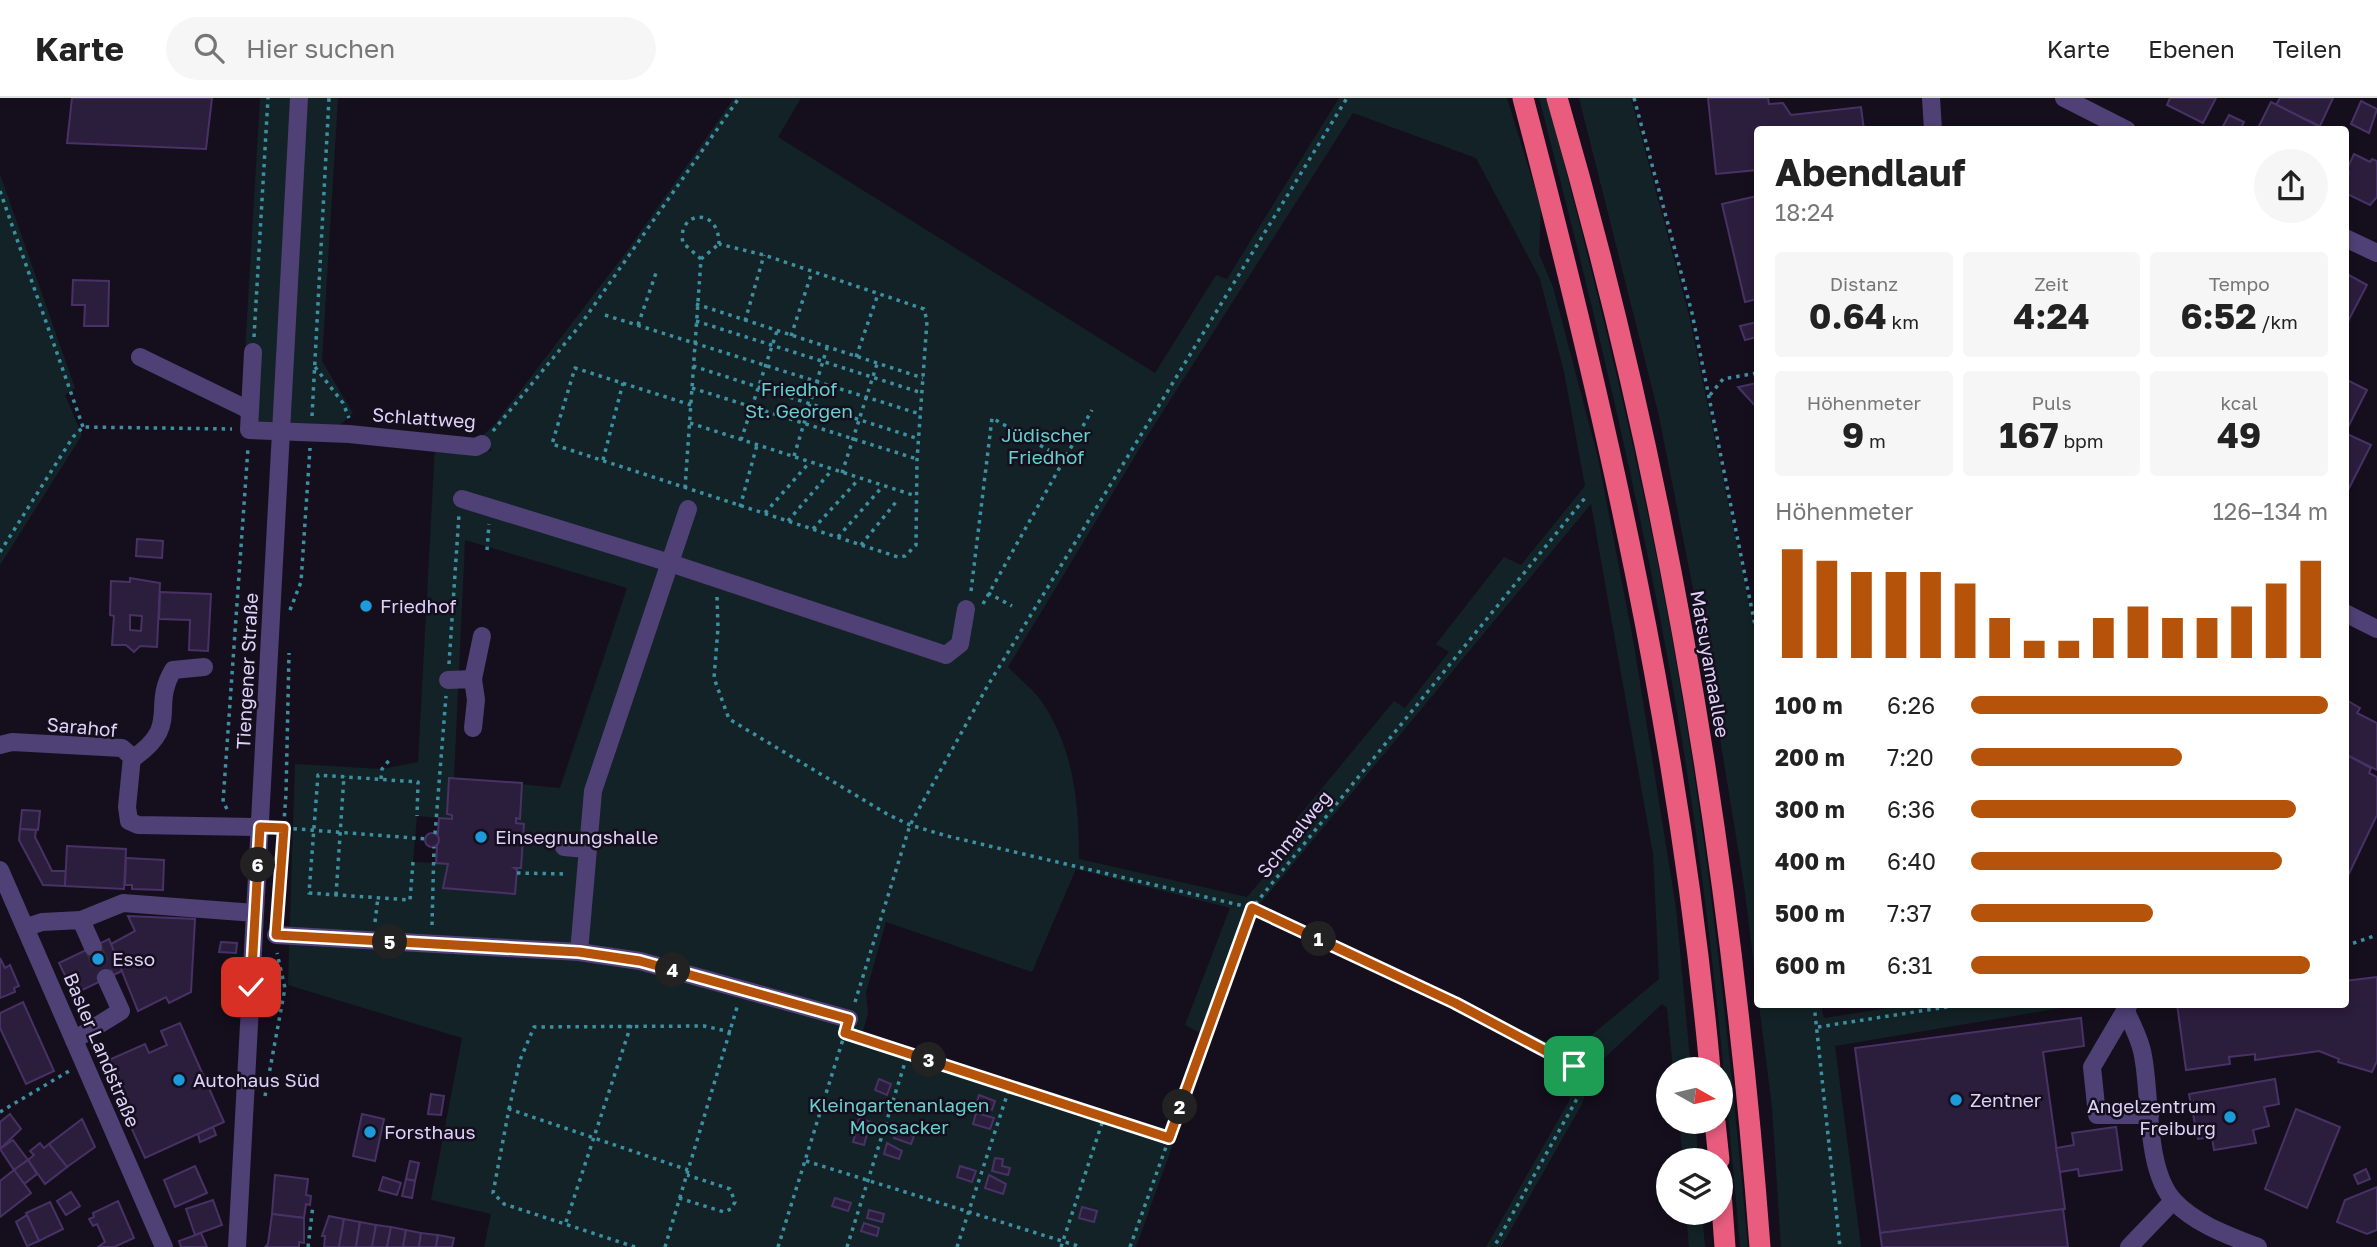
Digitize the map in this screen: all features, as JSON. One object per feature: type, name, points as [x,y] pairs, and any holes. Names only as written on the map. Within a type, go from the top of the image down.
[{"type":"highway","points":[[1524,98],[1614,461],[1672,771],[1708,1057]]},
{"type":"highway","name":"Matsuyamaallee","points":[[1557,98],[1640,426],[1692,693],[1741,1036],[1760,1247]]},
{"type":"highway","points":[[1564,123],[1567,98]]},
{"type":"highway","points":[[1723,1225],[1725,1247]]},
{"type":"street","name":"Tiengener Straße","points":[[237,1247],[299,98]]},
{"type":"street","points":[[1931,98],[1933,126]]},
{"type":"street","points":[[2064,98],[2119,126]]},
{"type":"street","points":[[2349,239],[2377,253]]},
{"type":"street","points":[[249,429],[253,352]]},
{"type":"street","points":[[140,357],[249,410]]},
{"type":"street","name":"Schlattweg","points":[[249,429],[280,433],[349,434],[476,447],[482,444]]},
{"type":"street","points":[[463,499],[670,563],[717,581],[946,655],[960,644],[967,609]]},
{"type":"street","points":[[579,952],[593,791],[688,509]]},
{"type":"street","points":[[2349,614],[2377,629]]},
{"type":"street","points":[[473,728],[476,700],[473,679],[482,636]]},
{"type":"street","points":[[132,759],[153,744],[161,729],[168,680],[173,670],[204,667]]},
{"type":"street","points":[[448,680],[473,679]]},
{"type":"street","name":"Sarahof","points":[[0,745],[12,743],[122,748],[132,759],[127,807],[129,821],[138,825],[260,827]]},
{"type":"street","points":[[564,847],[586,849]]},
{"type":"street","name":"Basler Landstraße","points":[[0,870],[164,1247]]},
{"type":"street","points":[[27,927],[41,922],[81,920],[123,903],[255,913]]},
{"type":"street","points":[[81,920],[93,947]]},
{"type":"street","points":[[276,935],[579,952],[640,961],[847,1026]]},
{"type":"street","points":[[74,1040],[121,1011],[106,978]]},
{"type":"street","points":[[2127,1008],[2092,1068],[2097,1115],[2150,1115]]},
{"type":"street","points":[[2127,1008],[2143,1053],[2154,1152],[2173,1201],[2214,1229],[2258,1247]]},
{"type":"street","points":[[2129,1247],[2173,1201]]},
{"type":"path","points":[[253,352],[268,98]]},
{"type":"path","points":[[290,610],[301,582],[329,98]]},
{"type":"path","name":"Schlattweg","points":[[482,444],[581,324],[739,98]]},
{"type":"path","points":[[861,981],[910,825],[988,685],[1348,98]]},
{"type":"path","points":[[1634,98],[1692,313],[1754,620]]},
{"type":"path","points":[[0,191],[83,427]]},
{"type":"path","points":[[701,259],[683,243],[682,232],[688,222],[698,217],[710,219],[717,228],[719,244]]},
{"type":"path","points":[[691,405],[575,368],[552,444],[898,557],[916,545],[920,414],[927,321],[924,309],[764,256],[719,244]]},
{"type":"path","points":[[688,509],[685,488],[701,259],[719,244]]},
{"type":"path","points":[[745,321],[764,256]]},
{"type":"path","points":[[638,326],[657,270]]},
{"type":"path","points":[[791,336],[812,272]]},
{"type":"path","points":[[856,357],[878,293]]},
{"type":"path","points":[[696,304],[923,378]]},
{"type":"path","points":[[605,315],[920,414]]},
{"type":"path","points":[[696,321],[922,393]]},
{"type":"path","points":[[741,440],[777,331]]},
{"type":"path","points":[[793,457],[827,348]]},
{"type":"path","points":[[842,473],[877,364]]},
{"type":"path","points":[[314,366],[343,403],[349,419],[349,434]]},
{"type":"path","points":[[693,366],[919,439]]},
{"type":"path","points":[[1710,395],[1723,379],[1754,374]]},
{"type":"path","points":[[603,460],[623,383]]},
{"type":"path","points":[[692,388],[918,460]]},
{"type":"path","points":[[1066,460],[992,418],[967,609],[981,610],[988,593],[1066,460],[1092,410]]},
{"type":"path","points":[[690,423],[916,496]]},
{"type":"path","points":[[0,552],[73,436],[83,427],[249,429],[223,802],[237,826]]},
{"type":"path","points":[[740,507],[757,445]]},
{"type":"path","points":[[765,513],[809,463]]},
{"type":"path","points":[[788,521],[832,470]]},
{"type":"path","points":[[813,529],[860,478]]},
{"type":"path","points":[[838,537],[883,486]]},
{"type":"path","name":"Schmalweg","points":[[1130,1247],[1252,908],[1585,498]]},
{"type":"path","points":[[861,545],[896,502]]},
{"type":"path","points":[[487,550],[491,509]]},
{"type":"path","points":[[717,581],[718,628],[714,678],[729,719],[910,825],[1252,908],[1455,1003],[1574,1066],[1578,1097],[1494,1247]]},
{"type":"path","points":[[988,593],[1012,606]]},
{"type":"path","points":[[244,1130],[262,1107],[279,1035],[285,988],[277,964],[276,935],[284,828],[289,650]]},
{"type":"path","points":[[381,779],[382,769],[391,758]]},
{"type":"path","points":[[413,862],[410,900],[309,892],[318,775],[418,782],[417,816]]},
{"type":"path","points":[[336,895],[344,776]]},
{"type":"path","points":[[260,827],[426,839]]},
{"type":"path","points":[[432,945],[434,847]]},
{"type":"path","points":[[517,873],[584,874]]},
{"type":"path","points":[[373,941],[378,897]]},
{"type":"path","points":[[2349,944],[2377,934]]},
{"type":"path","points":[[665,1247],[737,1007]]},
{"type":"path","points":[[1815,1008],[1840,1247]]},
{"type":"path","points":[[1818,1027],[1940,1008]]},
{"type":"path","points":[[566,1223],[631,1025]]},
{"type":"path","points":[[635,1247],[504,1203],[493,1193],[520,1060],[534,1027],[704,1026],[731,1032]]},
{"type":"path","points":[[778,1247],[847,1026],[908,1053],[1169,1138]]},
{"type":"path","points":[[847,1247],[908,1053]]},
{"type":"path","points":[[0,1112],[83,1062]]},
{"type":"path","points":[[957,1247],[1010,1086]]},
{"type":"path","points":[[509,1109],[593,1136],[730,1189],[735,1202],[731,1209],[724,1212],[680,1198]]},
{"type":"path","points":[[1062,1247],[1104,1117]]},
{"type":"path","points":[[806,1161],[1081,1247]]},
{"type":"path","points":[[308,1247],[313,1205]]},
{"type":"green space","points":[[260,98],[338,98],[322,361],[353,413],[340,425],[241,420]]},
{"type":"green space","points":[[734,98],[801,98],[778,137],[1155,373],[1216,275],[1227,279],[1339,98],[1507,98],[1541,208],[1539,254],[1553,287],[1598,458],[1634,645],[1676,908],[1690,1057],[1672,1057],[1667,1008],[1662,1004],[1595,1067],[1582,1104],[1501,1247],[1486,1247],[1569,1101],[1570,1074],[1564,1065],[1436,1000],[1255,916],[1136,1247],[484,1247],[491,1214],[431,1200],[462,1038],[288,985],[295,764],[382,769],[418,762],[435,446],[478,455],[492,450],[480,438],[494,425],[627,251]],"holes":[[[1353,113],[1476,158],[1540,279],[1564,372],[1585,486],[1521,565],[1504,557],[1436,644],[1449,652],[1405,708],[1394,701],[1294,822],[1302,832],[1247,897],[1079,859],[1076,798],[1068,758],[1061,739],[1042,702],[1008,667],[1146,438]],[[1591,504],[1653,854],[1659,979],[1570,1053],[1260,904]],[[465,540],[627,588],[560,788],[454,778]],[[417,816],[439,818],[436,863],[413,862]],[[1076,869],[1230,908],[1185,1025],[1202,1034],[1166,1132],[862,1034],[868,1014],[866,992],[886,922],[1032,972]]]},
{"type":"green space","points":[[1539,98],[1547,98],[1588,256],[1660,573],[1698,798],[1729,1057],[1722,1057],[1691,798],[1667,654],[1635,494]]},
{"type":"green space","points":[[1579,98],[1631,98],[1689,315],[1750,608],[1754,629],[1754,966],[1744,885],[1708,665],[1659,416]]},
{"type":"green space","points":[[0,174],[75,388],[65,395],[82,435],[0,565]]},
{"type":"green space","points":[[1759,1008],[1822,1008],[1824,1018],[1889,1008],[2061,1008],[1835,1046],[1861,1247],[1781,1247],[1772,1107]]},
{"type":"green space","points":[[1733,1095],[1748,1247],[1740,1247],[1733,1148],[1731,1148]]},
{"type":"green space","points":[[1680,1134],[1697,1134],[1697,1148],[1682,1148]]},
{"type":"green space","points":[[1687,1225],[1703,1225],[1705,1247],[1689,1247]]},
{"type":"building","points":[[72,98],[212,98],[206,149],[67,143]]},
{"type":"building","points":[[1708,98],[1768,98],[1769,104],[1783,103],[1791,115],[1861,107],[1863,126],[1754,126],[1754,170],[1716,174]]},
{"type":"building","points":[[2170,98],[2216,98],[2203,123],[2167,105]]},
{"type":"building","points":[[2280,98],[2333,98],[2320,126],[2276,105]]},
{"type":"building","points":[[2361,101],[2377,109],[2369,133],[2351,124]]},
{"type":"building","points":[[2271,102],[2318,126],[2259,126]]},
{"type":"building","points":[[2229,115],[2244,122],[2242,126],[2223,126]]},
{"type":"building","points":[[2354,154],[2370,162],[2372,159],[2377,161],[2377,197],[2370,205],[2349,195],[2349,165]]},
{"type":"building","points":[[1754,197],[1754,300],[1745,302],[1722,204]]},
{"type":"building","points":[[2349,275],[2367,285],[2349,319]]},
{"type":"building","points":[[73,280],[109,281],[108,326],[84,326],[85,305],[72,305]]},
{"type":"building","points":[[1754,323],[1754,338],[1745,340],[1740,326]]},
{"type":"building","points":[[2349,381],[2367,390],[2349,425]]},
{"type":"building","points":[[1754,384],[1754,405],[1738,387]]},
{"type":"building","points":[[2349,435],[2371,445],[2349,488]]},
{"type":"building","points":[[137,539],[163,541],[162,558],[136,556]]},
{"type":"building","points":[[130,578],[160,583],[157,647],[140,646],[134,652],[126,645],[112,645],[114,616],[110,615],[111,581],[130,582]],"holes":[[[130,615],[142,616],[141,631],[130,630]]]},
{"type":"building","points":[[160,592],[211,594],[208,651],[189,650],[190,620],[159,619]]},
{"type":"building","points":[[2349,702],[2360,708],[2357,713],[2377,723],[2377,770],[2349,756]]},
{"type":"building","points":[[2349,756],[2371,768],[2369,773],[2377,777],[2377,815],[2349,874]]},
{"type":"building","name":"Einsegnungshalle","points":[[449,778],[522,783],[520,819],[516,818],[516,823],[524,824],[521,868],[514,868],[517,870],[515,894],[443,888],[448,864],[436,863],[439,818],[452,819],[452,815],[447,814]]},
{"type":"building","points":[[22,810],[40,811],[38,830],[20,829]]},
{"type":"building","points":[[20,829],[36,830],[35,837],[52,871],[66,871],[65,886],[43,885],[19,840]]},
{"type":"building","points":[[429,833],[435,833],[439,840],[435,847],[429,847],[425,843],[425,837]]},
{"type":"building","points":[[67,846],[126,849],[124,889],[65,886]]},
{"type":"building","points":[[126,858],[164,860],[163,890],[132,889],[132,885],[125,885]]},
{"type":"building","points":[[128,916],[195,919],[191,992],[169,1003],[166,997],[138,1011],[111,944],[135,931]]},
{"type":"building","points":[[109,939],[122,971],[74,994],[59,963]]},
{"type":"building","points":[[221,942],[237,943],[236,953],[219,952]]},
{"type":"building","points":[[0,958],[5,968],[10,965],[19,986],[14,988],[15,992],[0,998]]},
{"type":"building","points":[[2377,977],[2377,1061],[2372,1072],[2338,1062],[2339,1059],[2319,1051],[2255,1060],[2255,1054],[2229,1057],[2230,1064],[2186,1070],[2178,1008],[2349,1008],[2349,980]]},
{"type":"building","points":[[23,1002],[54,1071],[26,1084],[0,1028],[0,1013]]},
{"type":"building","name":"Zentner","points":[[2081,1018],[2084,1046],[2043,1052],[2065,1209],[1880,1233],[1855,1048]]},
{"type":"building","points":[[180,1023],[224,1122],[145,1158],[102,1063],[145,1044],[149,1053],[167,1045],[161,1031]]},
{"type":"building","points":[[879,1079],[891,1084],[887,1095],[875,1090]]},
{"type":"building","name":"Angelzentrum Freiburg","points":[[2275,1079],[2279,1104],[2264,1107],[2269,1126],[2253,1130],[2256,1143],[2214,1150],[2212,1137],[2198,1139],[2189,1094]]},
{"type":"building","points":[[431,1094],[444,1096],[441,1115],[428,1114]]},
{"type":"building","points":[[979,1095],[995,1101],[992,1110],[976,1105]]},
{"type":"building","points":[[2296,1109],[2340,1127],[2307,1208],[2265,1189]]},
{"type":"building","points":[[976,1113],[994,1118],[990,1129],[973,1124]]},
{"type":"building","points":[[10,1114],[21,1129],[0,1149],[0,1122]]},
{"type":"building","name":"Forsthaus","points":[[362,1114],[384,1119],[375,1161],[353,1156]]},
{"type":"building","points":[[859,1118],[877,1124],[874,1132],[857,1127]]},
{"type":"building","points":[[82,1119],[95,1147],[67,1167],[49,1144]]},
{"type":"building","points":[[213,1127],[216,1135],[200,1142],[198,1134]]},
{"type":"building","points":[[2116,1127],[2122,1170],[2079,1176],[2078,1169],[2060,1172],[2056,1148],[2074,1145],[2072,1133]]},
{"type":"building","points":[[896,1130],[914,1136],[911,1144],[894,1138]]},
{"type":"building","points":[[856,1131],[867,1134],[864,1145],[853,1142]]},
{"type":"building","points":[[13,1140],[28,1160],[14,1170],[0,1149]]},
{"type":"building","points":[[40,1143],[44,1148],[49,1144],[67,1167],[45,1184],[28,1160],[34,1155],[30,1151]]},
{"type":"building","points":[[887,1143],[902,1151],[899,1159],[884,1154]]},
{"type":"building","points":[[995,1158],[1003,1159],[1002,1166],[1010,1168],[1008,1175],[992,1171]]},
{"type":"building","points":[[28,1160],[37,1174],[24,1184],[14,1170]]},
{"type":"building","points":[[410,1161],[419,1163],[415,1181],[406,1179]]},
{"type":"building","points":[[195,1166],[207,1193],[175,1207],[164,1180]]},
{"type":"building","points":[[960,1166],[976,1171],[972,1182],[957,1177]]},
{"type":"building","points":[[2366,1169],[2370,1179],[2358,1184],[2354,1175]]},
{"type":"building","points":[[14,1170],[31,1193],[0,1217],[0,1181]]},
{"type":"building","points":[[275,1175],[308,1179],[306,1195],[311,1196],[310,1205],[306,1204],[304,1218],[272,1214]]},
{"type":"building","points":[[989,1175],[1006,1184],[1003,1194],[985,1188]]},
{"type":"building","points":[[383,1177],[401,1183],[397,1195],[379,1190]]},
{"type":"building","points":[[406,1179],[415,1181],[412,1198],[402,1196]]},
{"type":"building","points":[[2377,1187],[2377,1230],[2367,1234],[2337,1222],[2345,1200]]},
{"type":"building","points":[[71,1192],[80,1206],[66,1215],[57,1201]]},
{"type":"building","points":[[835,1198],[851,1203],[848,1211],[832,1206]]},
{"type":"building","points":[[213,1200],[222,1225],[195,1235],[186,1209]]},
{"type":"building","points":[[118,1201],[134,1238],[114,1247],[98,1247],[105,1242],[97,1224],[93,1226],[89,1219],[94,1217],[93,1213]]},
{"type":"building","points":[[50,1202],[63,1229],[39,1241],[26,1213]]},
{"type":"building","points":[[1082,1207],[1097,1211],[1094,1222],[1079,1218]]},
{"type":"building","points":[[2063,1209],[2068,1247],[1882,1247],[1880,1233]]},
{"type":"building","points":[[869,1210],[884,1214],[882,1222],[867,1218]]},
{"type":"building","points":[[272,1214],[304,1218],[304,1243],[299,1242],[299,1247],[265,1247],[268,1244]]},
{"type":"building","points":[[27,1215],[39,1241],[27,1246],[16,1222]]},
{"type":"building","points":[[329,1216],[344,1219],[339,1247],[324,1247],[325,1236],[322,1236]]},
{"type":"building","points":[[344,1219],[360,1222],[356,1247],[339,1247]]},
{"type":"building","points":[[360,1222],[376,1225],[372,1247],[356,1247]]},
{"type":"building","points":[[864,1223],[879,1228],[877,1236],[861,1231]]},
{"type":"building","points":[[376,1225],[391,1227],[387,1247],[372,1247]]},
{"type":"building","points":[[391,1227],[406,1230],[403,1247],[387,1247]]},
{"type":"building","points":[[406,1230],[421,1233],[419,1247],[403,1247]]},
{"type":"building","points":[[201,1233],[207,1247],[181,1247],[179,1241]]},
{"type":"building","points":[[421,1233],[438,1235],[436,1247],[419,1247]]},
{"type":"building","points":[[438,1235],[454,1238],[452,1247],[436,1247]]},
{"type":"tunnel","points":[[93,947],[106,978]]},
{"type":"place","name":"Friedhof","points":[[366,606]]},
{"type":"place","name":"Einsegnungshalle","points":[[481,837]]},
{"type":"place","name":"Esso","points":[[98,959]]},
{"type":"place","name":"Autohaus Süd","points":[[179,1080]]},
{"type":"place","name":"Zentner","points":[[1956,1100]]},
{"type":"place","name":"Angelzentrum Freiburg","points":[[2230,1117]]},
{"type":"place","name":"Forsthaus","points":[[370,1132]]},
{"type":"route","points":[[251,987],[260,827],[284,828],[276,935],[579,952],[640,961],[849,1019],[845,1033],[1169,1138],[1252,908],[1455,1003],[1574,1066]]},
{"type":"park label","name":"Friedhof St. Georgen","points":[[799,400]]},
{"type":"park label","name":"Jüdischer Friedhof","points":[[1046,446]]},
{"type":"park label","name":"Kleingartenanlagen Moosacker","points":[[899,1116]]}]
